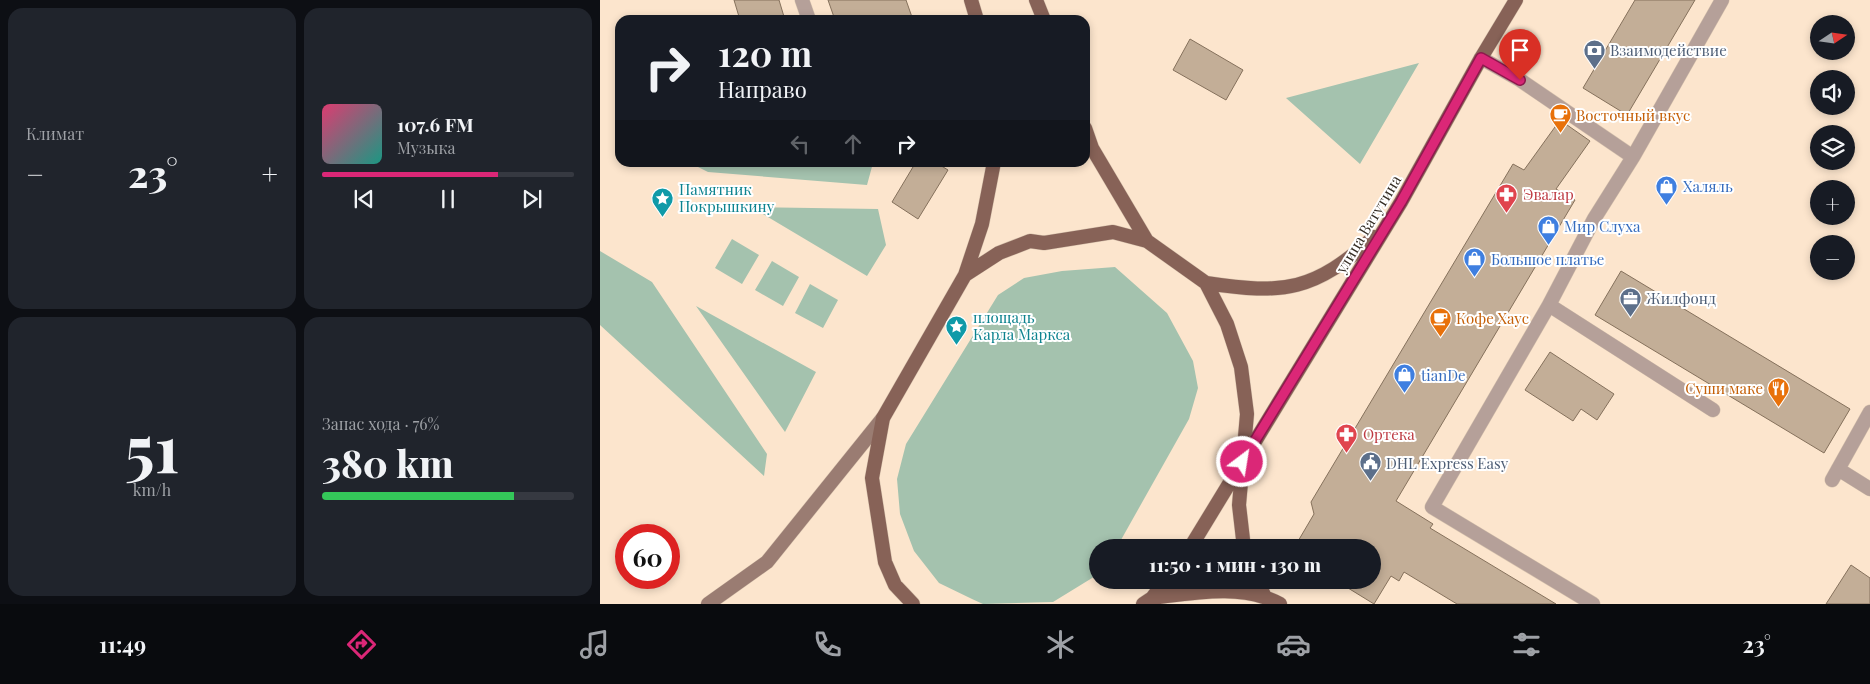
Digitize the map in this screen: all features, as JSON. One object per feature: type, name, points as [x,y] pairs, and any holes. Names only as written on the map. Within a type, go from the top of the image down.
[{"type":"main road","points":[[971,0],[976,15]]},
{"type":"main road","points":[[1036,0],[1042,15]]},
{"type":"main road","name":"улица Ватутина","points":[[1242,462],[1386,227],[1481,58],[1516,0]]},
{"type":"main road","points":[[1090,142],[1147,241]]},
{"type":"main road","points":[[708,604],[767,562],[883,418],[965,275],[982,224],[993,167]]},
{"type":"main road","points":[[965,275],[1000,253],[1030,241],[1044,243],[1113,232],[1147,241],[1206,283],[1242,289],[1278,290],[1303,284],[1327,274],[1386,227]]},
{"type":"main road","points":[[1206,283],[1228,324],[1241,367],[1247,414],[1239,505],[1243,539]]},
{"type":"main road","points":[[883,418],[872,478],[879,532],[885,562],[895,585],[913,604]]},
{"type":"main road","points":[[1195,539],[1242,462]]},
{"type":"main road","points":[[1148,602],[1159,589]]},
{"type":"main road","points":[[1261,589],[1264,595]]},
{"type":"main road","points":[[1148,602],[1198,592],[1237,592],[1264,595],[1280,604]]},
{"type":"lane","points":[[802,0],[807,15]]},
{"type":"lane","points":[[1593,604],[1432,507],[1549,305],[1594,219],[1632,157],[1722,0]]},
{"type":"lane","points":[[1481,58],[1520,80],[1632,157]]},
{"type":"lane","points":[[1549,305],[1713,410]]},
{"type":"lane","points":[[1870,412],[1835,475],[1870,489]]},
{"type":"green space","points":[[1419,63],[1360,164],[1286,98]]},
{"type":"green space","points":[[698,167],[872,167],[867,185],[708,172]]},
{"type":"green space","points":[[751,207],[878,209],[886,245],[867,276]]},
{"type":"green space","points":[[732,239],[759,255],[742,284],[715,268]]},
{"type":"green space","points":[[600,251],[652,282],[767,454],[764,476],[600,325]]},
{"type":"green space","points":[[772,261],[799,277],[783,306],[755,290]]},
{"type":"green space","points":[[1115,267],[1167,313],[1193,361],[1198,388],[1189,419],[1122,539],[1089,539],[1089,580],[1053,602],[983,604],[939,583],[914,551],[900,514],[897,479],[906,444],[998,295],[1024,278],[1062,271]]},
{"type":"green space","points":[[810,284],[838,300],[823,328],[795,313]]},
{"type":"green space","points":[[696,306],[816,372],[785,432]]},
{"type":"building","points":[[734,0],[779,0],[784,15],[738,15]]},
{"type":"building","points":[[828,0],[906,0],[911,15],[833,15]]},
{"type":"building","points":[[1635,0],[1695,0],[1627,115],[1583,88]]},
{"type":"building","points":[[1190,39],[1243,70],[1226,100],[1173,70]]},
{"type":"building","points":[[1560,120],[1590,141],[1556,189],[1575,200],[1396,501],[1433,524],[1430,528],[1556,604],[1457,604],[1404,572],[1399,581],[1391,576],[1374,604],[1350,589],[1381,589],[1381,539],[1299,539],[1314,514],[1311,502],[1513,164],[1524,170]]},
{"type":"building","points":[[913,167],[943,167],[948,170],[918,219],[892,202]]},
{"type":"building","points":[[1621,271],[1850,409],[1824,453],[1595,315]]},
{"type":"building","points":[[1550,352],[1614,394],[1597,420],[1581,409],[1573,421],[1525,390]]},
{"type":"building","points":[[1851,565],[1870,578],[1870,604],[1826,604]]},
{"type":"place","name":"Взаимодействие","points":[[1594,69]]},
{"type":"place","name":"Восточный вкус","points":[[1560,134]]},
{"type":"place","name":"Халяль","points":[[1667,205]]},
{"type":"place","name":"Эвалар","points":[[1507,213]]},
{"type":"place","name":"Памятник Покрышкину","points":[[663,217]]},
{"type":"place","name":"Мир Слуха","points":[[1548,245]]},
{"type":"place","name":"Большое платье","points":[[1475,278]]},
{"type":"place","name":"Жилфонд","points":[[1630,317]]},
{"type":"place","name":"Кофе Хаус","points":[[1440,337]]},
{"type":"place","name":"площадь Карла Маркса","points":[[957,345]]},
{"type":"place","name":"tianDe","points":[[1405,394]]},
{"type":"place","name":"Суши маке","points":[[1779,407]]},
{"type":"place","name":"Ортека","points":[[1347,453]]},
{"type":"place","name":"DHL Express Easy","points":[[1370,482]]},
{"type":"route","points":[[1242,462],[1401,202],[1481,58],[1520,80]]}]
